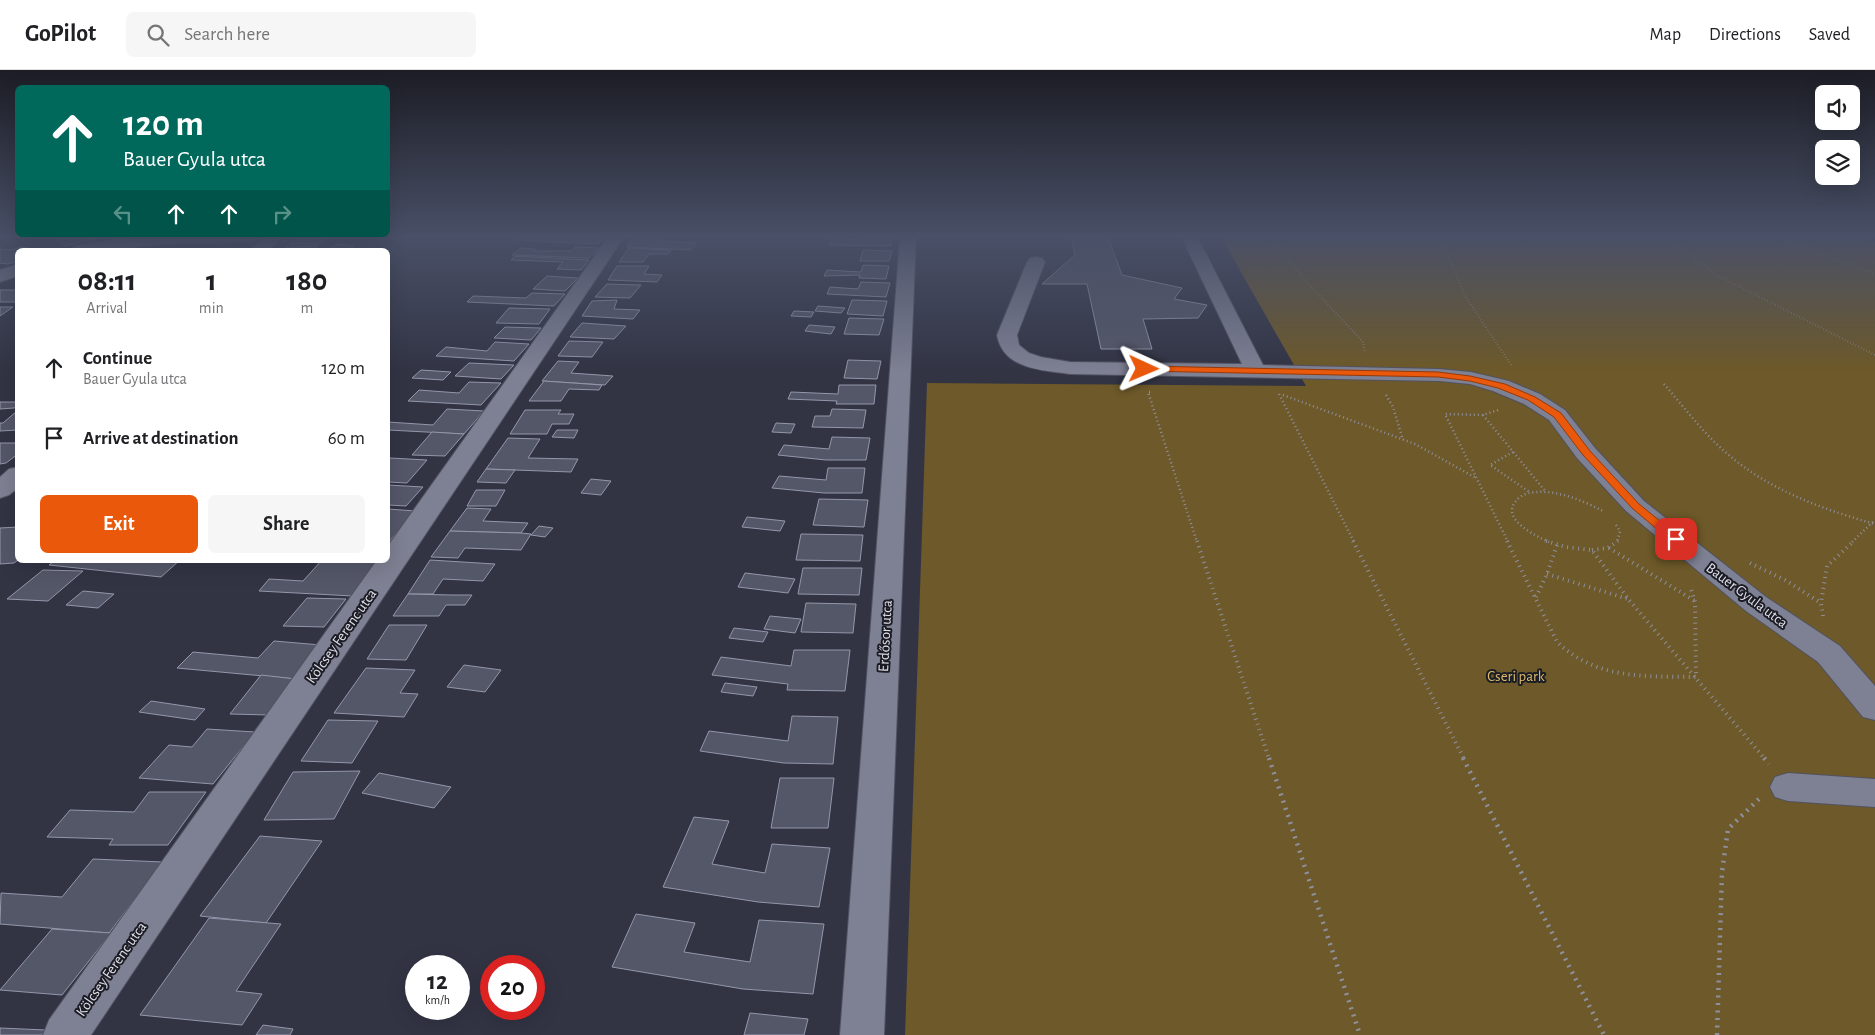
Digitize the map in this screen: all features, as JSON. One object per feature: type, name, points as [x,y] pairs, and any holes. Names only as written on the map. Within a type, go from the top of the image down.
[{"type":"street","name":"Kölcsey Ferenc utca","points":[[65,1035],[585,282]]},
{"type":"street","name":"Erdősor utca","points":[[862,1035],[905,282]]},
{"type":"street","name":"Bauer Gyula utca","points":[[1028,282],[1008,335],[1010,346],[1021,356],[1042,363],[1070,368],[1438,375],[1470,378],[1501,386],[1532,398],[1557,415],[1586,453],[1636,506],[1756,604],[1829,654],[1875,708]]},
{"type":"street","points":[[1213,282],[1256,371]]},
{"type":"street","points":[[0,490],[15,477]]},
{"type":"street","points":[[1788,787],[1875,793]]},
{"type":"path","points":[[1305,282],[1363,342],[1365,362],[1369,374],[1393,407],[1402,440]]},
{"type":"path","points":[[1459,282],[1465,296],[1532,398],[1483,415],[1445,414],[1557,642],[1564,651],[1581,662],[1597,669],[1612,672],[1696,677]]},
{"type":"path","points":[[1730,282],[1875,355]]},
{"type":"path","points":[[1664,384],[1699,425],[1732,458],[1788,491],[1826,507],[1873,523]]},
{"type":"path","points":[[1157,392],[1148,392],[1360,1035]]},
{"type":"path","points":[[1270,393],[1279,393],[1431,451],[1476,478]]},
{"type":"path","points":[[1279,393],[1604,1035]]},
{"type":"path","points":[[1483,415],[1546,493]]},
{"type":"path","points":[[1513,452],[1490,465],[1532,494]]},
{"type":"path","points":[[1608,516],[1585,502],[1546,493],[1520,497],[1514,503],[1512,511],[1516,520],[1533,534],[1557,545],[1592,550],[1608,548],[1618,541],[1620,532],[1614,521]]},
{"type":"path","points":[[1829,654],[1821,603],[1826,566],[1875,520]]},
{"type":"path","points":[[1536,597],[1547,574],[1557,545]]},
{"type":"path","points":[[1608,548],[1695,602]]},
{"type":"path","points":[[1592,550],[1629,600],[1788,787],[1756,800],[1728,830],[1722,872],[1717,1035]]},
{"type":"path","points":[[1547,574],[1629,600]]},
{"type":"path","points":[[1688,577],[1695,602],[1696,677]]},
{"type":"green space","name":"Cseri park","points":[[1247,282],[1875,282],[1875,1035],[905,1035],[927,383],[1306,386]]},
{"type":"building","points":[[541,282],[574,282],[565,291],[533,289]]},
{"type":"building","points":[[861,282],[890,283],[886,297],[827,294],[830,287],[858,289]]},
{"type":"building","points":[[1044,282],[1154,282],[1182,288],[1174,299],[1207,305],[1198,318],[1143,319],[1152,349],[1101,349],[1087,284],[1042,284]]},
{"type":"building","points":[[607,284],[641,285],[630,298],[595,297]]},
{"type":"building","points":[[0,290],[15,290],[15,302],[0,302]]},
{"type":"building","points":[[532,293],[565,294],[554,306],[467,302],[473,296],[526,298]]},
{"type":"building","points":[[617,300],[614,309],[640,310],[633,319],[582,316],[592,301]]},
{"type":"building","points":[[852,300],[887,301],[883,316],[847,314]]},
{"type":"building","points":[[818,306],[845,308],[841,313],[815,311]]},
{"type":"building","points":[[0,307],[13,307],[0,316]]},
{"type":"building","points":[[509,308],[550,309],[539,324],[496,323]]},
{"type":"building","points":[[794,311],[814,312],[811,317],[791,316]]},
{"type":"building","points":[[849,318],[884,319],[879,335],[844,334]]},
{"type":"building","points":[[582,323],[626,326],[614,339],[570,337]]},
{"type":"building","points":[[809,325],[835,327],[831,334],[805,331]]},
{"type":"building","points":[[505,327],[541,328],[531,340],[494,338]]},
{"type":"building","points":[[569,341],[603,342],[592,357],[558,356]]},
{"type":"building","points":[[495,342],[529,344],[514,361],[436,356],[446,347],[487,351]]},
{"type":"building","points":[[848,360],[881,361],[877,379],[844,378]]},
{"type":"building","points":[[558,361],[579,362],[571,373],[613,376],[605,385],[542,381]]},
{"type":"building","points":[[469,363],[514,365],[501,379],[455,376]]},
{"type":"building","points":[[421,370],[451,372],[443,380],[412,378]]},
{"type":"building","points":[[544,381],[602,385],[599,390],[569,389],[561,401],[529,401]]},
{"type":"building","points":[[469,382],[501,383],[481,405],[408,401],[419,390],[459,393]]},
{"type":"building","points":[[839,385],[876,385],[874,404],[836,404],[837,401],[788,399],[791,392],[838,394]]},
{"type":"building","points":[[0,402],[15,402],[14,408],[0,409]]},
{"type":"building","points":[[447,409],[484,411],[464,434],[390,430],[390,422],[433,425]]},
{"type":"building","points":[[832,409],[866,410],[863,428],[812,427],[815,416],[830,416]]},
{"type":"building","points":[[525,410],[561,410],[558,414],[574,414],[569,424],[552,424],[547,434],[510,434]]},
{"type":"building","points":[[15,413],[15,430],[0,431],[0,423],[3,423]]},
{"type":"building","points":[[776,423],[795,424],[791,433],[772,432]]},
{"type":"building","points":[[557,430],[578,430],[574,438],[552,437]]},
{"type":"building","points":[[432,432],[464,434],[445,456],[412,455]]},
{"type":"building","points":[[832,437],[870,438],[866,460],[826,460],[778,455],[784,445],[829,449]]},
{"type":"building","points":[[508,438],[540,439],[528,458],[578,459],[571,472],[486,469]]},
{"type":"building","points":[[0,443],[15,443],[15,456],[6,463],[0,464]]},
{"type":"building","points":[[390,458],[427,460],[407,483],[390,482]]},
{"type":"building","points":[[828,468],[865,468],[862,493],[824,493],[772,488],[779,476],[826,480]]},
{"type":"building","points":[[486,469],[515,470],[506,483],[477,482]]},
{"type":"building","points":[[591,479],[611,481],[601,495],[581,493]]},
{"type":"building","points":[[390,485],[423,487],[406,506],[390,505]]},
{"type":"building","points":[[476,490],[505,490],[496,506],[467,506]]},
{"type":"building","points":[[819,499],[868,500],[864,527],[813,525]]},
{"type":"building","points":[[467,508],[491,509],[483,521],[528,523],[521,533],[450,531]]},
{"type":"building","points":[[390,509],[416,511],[390,541]]},
{"type":"building","points":[[747,517],[785,521],[780,531],[742,527]]},
{"type":"building","points":[[539,526],[553,528],[545,537],[531,535]]},
{"type":"building","points":[[15,527],[14,563],[0,564],[0,528]]},
{"type":"building","points":[[450,531],[531,534],[521,550],[465,548],[458,558],[431,557]]},
{"type":"building","points":[[801,534],[863,535],[860,561],[796,560]]},
{"type":"building","points":[[430,560],[495,564],[483,581],[443,579],[433,594],[408,594]]},
{"type":"building","points":[[51,563],[177,563],[161,577],[49,565]]},
{"type":"building","points":[[319,563],[380,563],[353,596],[259,591],[269,579],[303,581]]},
{"type":"building","points":[[803,568],[862,568],[859,595],[798,594]]},
{"type":"building","points":[[43,570],[83,571],[48,601],[7,599]]},
{"type":"building","points":[[745,573],[795,579],[788,593],[738,587]]},
{"type":"building","points":[[83,591],[114,594],[98,608],[66,605]]},
{"type":"building","points":[[408,594],[472,595],[465,605],[446,605],[439,616],[393,616]]},
{"type":"building","points":[[307,598],[346,599],[324,627],[283,626]]},
{"type":"building","points":[[806,603],[856,604],[853,633],[801,632]]},
{"type":"building","points":[[770,616],[801,619],[795,633],[764,629]]},
{"type":"building","points":[[389,625],[427,625],[406,660],[367,659]]},
{"type":"building","points":[[734,628],[768,632],[763,642],[729,638]]},
{"type":"building","points":[[274,641],[321,645],[296,679],[177,668],[193,652],[258,658]]},
{"type":"building","points":[[794,650],[850,650],[845,691],[787,690],[788,684],[712,675],[721,657],[791,666]]},
{"type":"building","points":[[464,665],[501,670],[485,692],[447,687]]},
{"type":"building","points":[[366,668],[415,670],[400,693],[418,694],[404,717],[334,713]]},
{"type":"building","points":[[261,675],[296,679],[269,715],[230,714]]},
{"type":"building","points":[[725,683],[757,687],[753,696],[721,692]]},
{"type":"building","points":[[151,701],[205,709],[195,720],[139,712]]},
{"type":"building","points":[[792,716],[838,717],[833,764],[784,763],[700,751],[709,731],[788,741]]},
{"type":"building","points":[[328,720],[378,721],[352,763],[301,761]]},
{"type":"building","points":[[207,729],[255,732],[213,784],[139,778],[169,745],[192,747]]},
{"type":"building","points":[[360,771],[334,819],[264,820],[293,772]]},
{"type":"building","points":[[379,773],[451,787],[434,808],[362,793]]},
{"type":"building","points":[[780,778],[834,778],[828,828],[771,828]]},
{"type":"building","points":[[149,792],[206,792],[168,845],[109,845],[113,839],[47,837],[70,810],[134,812]]},
{"type":"building","points":[[694,817],[729,821],[712,864],[765,873],[772,844],[830,848],[819,907],[758,902],[663,887]]},
{"type":"building","points":[[260,836],[322,841],[266,923],[200,916]]},
{"type":"building","points":[[93,859],[163,862],[109,933],[0,924],[1,893],[62,897]]},
{"type":"building","points":[[636,914],[695,923],[684,952],[750,962],[759,920],[824,924],[813,994],[743,989],[612,967]]},
{"type":"building","points":[[209,918],[281,924],[236,991],[262,994],[242,1025],[140,1015]]},
{"type":"building","points":[[52,929],[111,933],[62,995],[0,990]]},
{"type":"building","points":[[750,1013],[808,1019],[804,1035],[744,1035]]},
{"type":"building","points":[[263,1025],[293,1029],[290,1035],[256,1035]]},
{"type":"building","points":[[0,1028],[46,1030],[42,1035],[0,1035]]},
{"type":"route","points":[[1144,369],[1438,375],[1470,378],[1501,386],[1532,398],[1557,415],[1586,453],[1636,506],[1676,539]]}]
